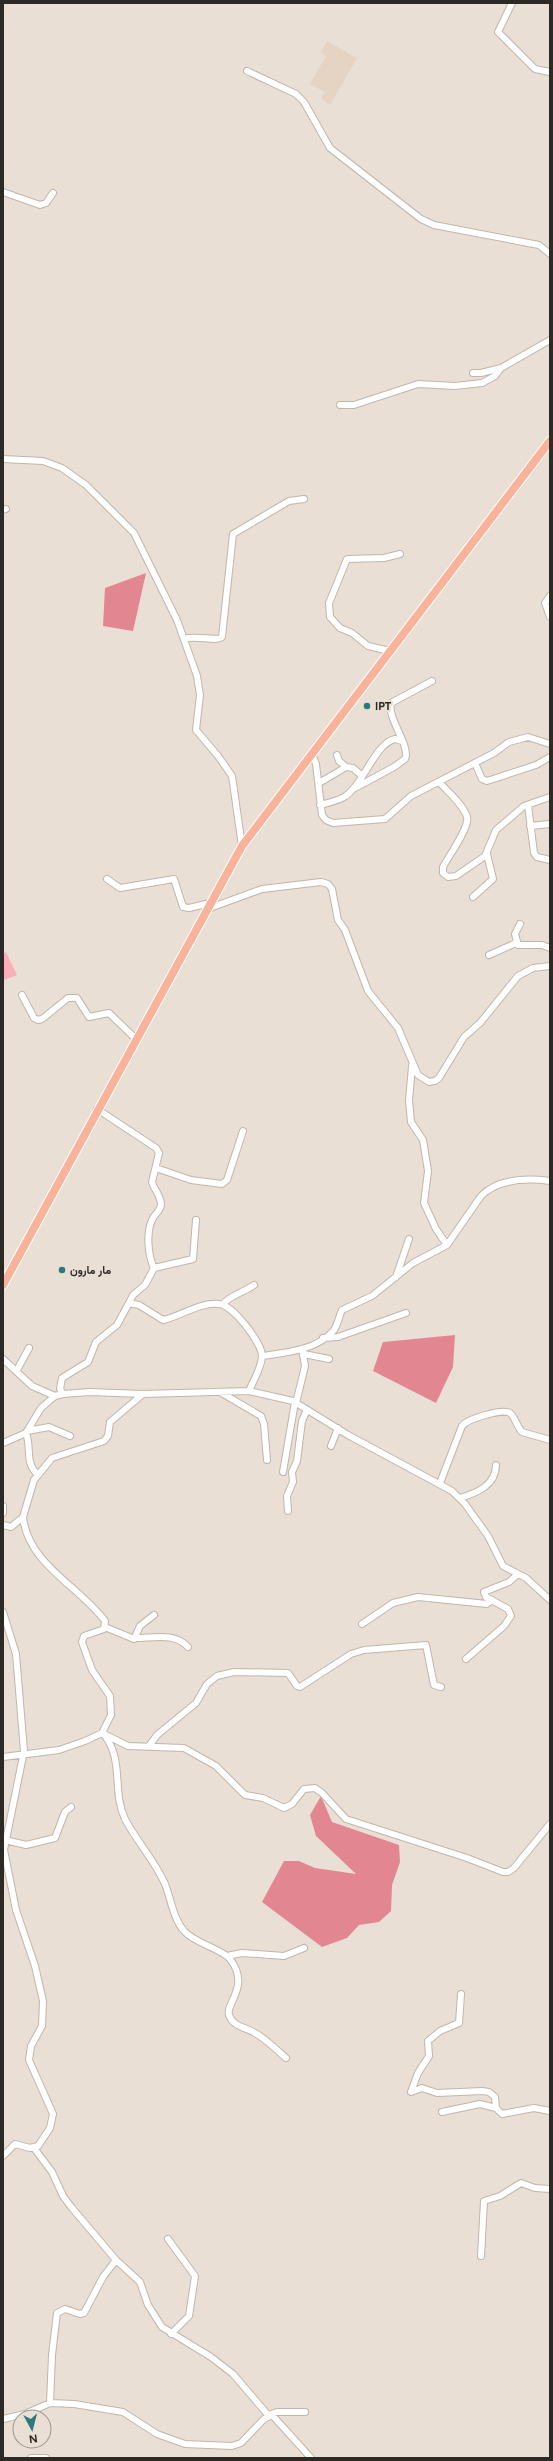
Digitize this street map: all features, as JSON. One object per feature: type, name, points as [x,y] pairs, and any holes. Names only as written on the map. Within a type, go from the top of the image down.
[{"type":"main road","points":[[3,1285],[242,846],[550,441]]},
{"type":"street","points":[[512,3],[498,32],[535,69],[550,72]]},
{"type":"street","points":[[247,70],[296,94],[304,102],[330,148],[421,219],[440,226],[539,245],[550,254]]},
{"type":"street","points":[[3,192],[40,205],[46,203],[53,193]]},
{"type":"street","points":[[473,373],[481,374],[501,368],[550,340]]},
{"type":"street","points":[[340,405],[354,405],[418,384],[455,386],[482,383],[495,376],[501,368]]},
{"type":"street","points":[[3,460],[34,460],[53,464],[73,475],[110,507],[140,541],[184,639],[200,690],[196,730],[218,756],[232,776],[242,846]]},
{"type":"street","points":[[184,639],[196,636],[217,640],[222,637],[233,534],[289,501],[304,499]]},
{"type":"street","points":[[390,652],[371,648],[352,633],[340,628],[330,617],[328,608],[346,559],[384,558],[400,554]]},
{"type":"street","points":[[550,596],[545,603],[550,617]]},
{"type":"street","points":[[320,805],[344,798],[355,788],[388,771],[405,759],[407,754],[390,703],[432,681]]},
{"type":"street","points":[[312,754],[316,764],[320,805],[323,817],[330,822],[380,821],[386,818],[407,799],[519,738],[531,738],[550,744]]},
{"type":"street","points":[[355,788],[386,743],[395,739],[402,741]]},
{"type":"street","points":[[337,755],[339,760],[346,767]]},
{"type":"street","points":[[475,763],[482,779],[487,781],[536,765],[550,757]]},
{"type":"street","points":[[319,783],[346,767],[354,768],[362,776]]},
{"type":"street","points":[[440,782],[464,810],[467,821],[444,865],[444,875],[448,877],[456,876],[487,854]]},
{"type":"street","points":[[473,897],[493,879],[487,854],[497,828],[528,805],[550,797]]},
{"type":"street","points":[[528,805],[534,855],[550,860]]},
{"type":"street","points":[[530,826],[550,824]]},
{"type":"street","points":[[107,879],[120,888],[174,879],[184,907],[224,905],[251,892],[271,887],[321,882],[328,884],[332,889],[338,920],[345,930],[362,979],[372,997],[398,1028],[412,1066],[422,1079],[429,1082],[435,1081],[464,1038],[480,1023],[518,976],[533,968],[550,966]]},
{"type":"street","points":[[516,943],[515,934],[520,924]]},
{"type":"street","points":[[489,955],[516,943],[520,945],[542,945],[550,948]]},
{"type":"street","points":[[22,995],[34,1018],[38,1020],[42,1019],[68,998],[77,998],[89,1017],[110,1013],[136,1040]]},
{"type":"street","points":[[412,1066],[409,1101],[411,1122],[423,1140],[428,1171],[424,1203],[434,1225],[447,1245]]},
{"type":"street","points":[[97,1110],[156,1148],[159,1156],[152,1182],[158,1190],[161,1205],[160,1210],[152,1218],[150,1230],[150,1258],[154,1268]]},
{"type":"street","points":[[156,1168],[191,1180],[222,1184],[227,1180],[243,1131]]},
{"type":"street","points":[[303,1351],[335,1328],[342,1310],[372,1296],[419,1259],[447,1245],[481,1196],[488,1191],[503,1183],[515,1180],[550,1181]]},
{"type":"street","points":[[63,1394],[60,1389],[62,1378],[88,1362],[96,1342],[117,1325],[133,1295],[145,1285],[154,1268],[193,1259],[196,1220]]},
{"type":"street","points":[[396,1278],[409,1239]]},
{"type":"street","points":[[129,1303],[139,1305],[163,1320],[206,1306],[223,1304],[231,1297],[238,1295],[254,1285]]},
{"type":"street","points":[[223,1304],[244,1324],[259,1345],[262,1356],[249,1391]]},
{"type":"street","points":[[323,1338],[338,1337],[406,1313]]},
{"type":"street","points":[[17,1370],[29,1348]]},
{"type":"street","points":[[283,1472],[295,1402],[305,1366],[303,1351]]},
{"type":"street","points":[[262,1356],[303,1351],[329,1359]]},
{"type":"street","points":[[3,1359],[17,1370],[36,1389],[55,1396]]},
{"type":"street","points":[[218,1391],[261,1416],[264,1424],[268,1460]]},
{"type":"street","points":[[38,1474],[29,1463],[29,1440],[27,1432],[40,1408],[55,1396],[90,1392],[142,1394],[249,1391],[270,1394],[295,1402],[338,1428],[440,1483],[460,1498],[490,1540],[501,1564],[531,1582],[550,1600]]},
{"type":"street","points":[[105,1627],[104,1621],[92,1605],[53,1572],[33,1546],[27,1536],[23,1517],[34,1480],[38,1474],[49,1465],[52,1458],[104,1441],[108,1436],[110,1422],[142,1394]]},
{"type":"street","points":[[288,1511],[287,1496],[293,1482],[292,1472],[297,1461],[302,1421],[306,1410]]},
{"type":"street","points":[[440,1483],[462,1426],[466,1421],[494,1413],[507,1412],[511,1415],[522,1432],[550,1440]]},
{"type":"street","points":[[3,1443],[27,1432],[49,1427],[70,1436]]},
{"type":"street","points":[[331,1446],[338,1428]]},
{"type":"street","points":[[460,1498],[480,1491],[493,1479],[496,1465]]},
{"type":"street","points":[[3,1506],[3,1513]]},
{"type":"street","points":[[3,1525],[11,1527],[23,1517]]},
{"type":"street","points":[[466,1659],[510,1620],[511,1615],[509,1610],[484,1596],[485,1591],[509,1582],[518,1574]]},
{"type":"street","points":[[362,1624],[393,1603],[418,1597],[487,1604],[492,1600]]},
{"type":"street","points":[[3,1612],[5,1623],[16,1654],[24,1755],[5,1840],[6,1863],[15,1904],[35,1966],[43,2002],[42,2026],[29,2051],[29,2060],[50,2105],[53,2119],[42,2141],[34,2148]]},
{"type":"street","points":[[135,1638],[140,1626],[154,1615]]},
{"type":"street","points":[[3,1757],[67,1748],[103,1733],[110,1715],[110,1696],[92,1670],[82,1640],[84,1636],[105,1627],[126,1637],[173,1637],[180,1640],[188,1647]]},
{"type":"street","points":[[149,1746],[157,1736],[196,1703],[211,1680],[226,1673],[288,1673],[297,1686],[300,1687],[351,1654],[364,1650],[426,1645],[434,1685],[441,1687]]},
{"type":"street","points":[[103,1733],[128,1746],[184,1748],[216,1766],[244,1795],[263,1798],[284,1808],[292,1804],[304,1789],[315,1788],[327,1797],[346,1819],[467,1858],[503,1872],[508,1872],[514,1868],[550,1824]]},
{"type":"street","points":[[103,1733],[115,1754],[123,1815],[165,1883],[180,1926],[191,1937],[227,1956],[235,1967],[238,1985],[237,1995],[228,2009],[230,2018],[238,2026],[256,2033],[286,2058]]},
{"type":"street","points":[[5,1840],[26,1845],[55,1838],[65,1812],[71,1807]]},
{"type":"street","points":[[227,1956],[242,1953],[284,1956],[304,1948]]},
{"type":"street","points":[[460,1994],[460,2022],[440,2031],[428,2041],[429,2056],[418,2073],[411,2092],[422,2088],[437,2093],[486,2092],[495,2097],[496,2108]]},
{"type":"street","points":[[442,2112],[475,2104],[496,2108],[502,2114],[534,2108],[550,2111]]},
{"type":"street","points":[[3,2156],[16,2144],[34,2148],[52,2172],[65,2199],[116,2260],[140,2282],[152,2312],[162,2327],[171,2334],[211,2357],[233,2374],[268,2415],[275,2416],[311,2458]]},
{"type":"street","points":[[481,2256],[484,2201],[500,2196],[521,2183],[535,2188],[550,2189]]},
{"type":"street","points":[[168,2239],[195,2276],[190,2316],[171,2334]]},
{"type":"street","points":[[50,2403],[52,2355],[57,2313],[65,2309],[80,2314],[84,2313],[103,2277],[116,2260]]},
{"type":"street","points":[[3,2419],[25,2414],[50,2403],[120,2411],[157,2434],[190,2445],[236,2445],[245,2440],[268,2415],[277,2412],[305,2412]]},
{"type":"street","points":[[31,2458],[46,2458]]},
{"type":"shaded area","points":[[327,41],[357,58],[330,105],[321,99],[325,92],[310,84],[326,56],[321,52]]},
{"type":"shaded area","points":[[146,573],[133,631],[103,626],[105,588]]},
{"type":"shaded area","points":[[6,952],[17,975],[4,980],[3,954]]},
{"type":"shaded area","points":[[455,1335],[453,1367],[436,1403],[373,1371],[383,1342]]},
{"type":"shaded area","points":[[321,1796],[332,1822],[399,1845],[400,1862],[392,1885],[391,1911],[379,1922],[359,1925],[347,1938],[322,1947],[262,1902],[284,1861],[299,1861],[315,1868],[356,1874],[316,1836],[310,1815]]},
{"type":"place","name":"IPT","points":[[367,706]]},
{"type":"place","name":"مار مارون","points":[[62,1270]]}]
